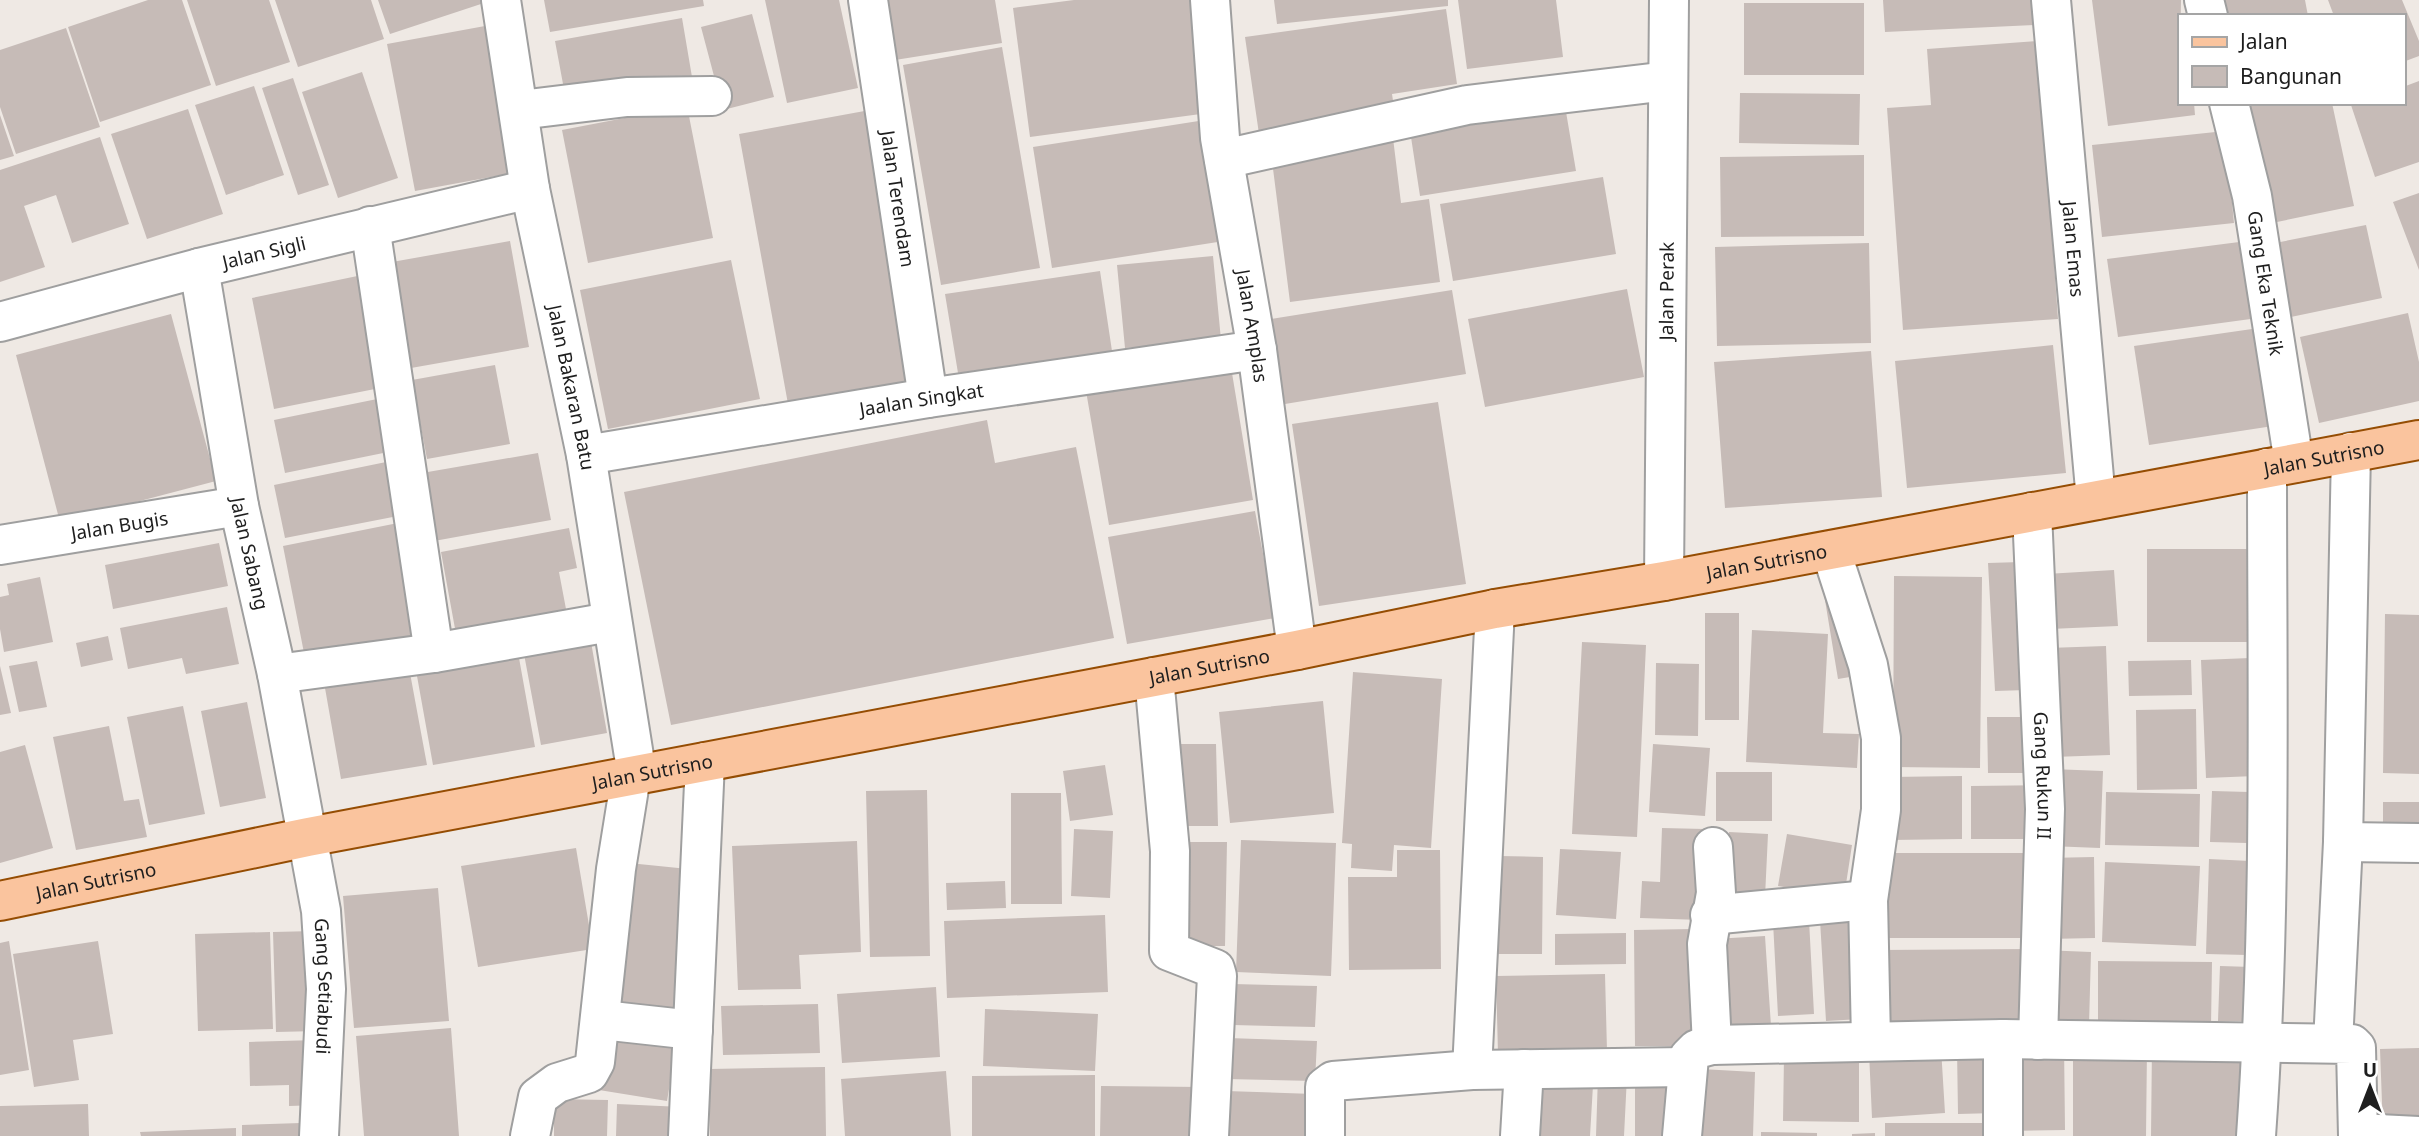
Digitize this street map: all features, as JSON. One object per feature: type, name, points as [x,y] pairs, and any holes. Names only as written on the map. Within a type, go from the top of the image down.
[{"type":"main road","name":"Jalan Sutrisno","points":[[0,901],[308,837],[1297,650],[1495,609],[1831,551],[2419,440]]},
{"type":"street","name":"Jalan Bakaran Batu","points":[[501,0],[530,189],[586,455],[634,775],[616,869],[602,1020],[593,1070],[547,1088],[538,1097],[530,1136]]},
{"type":"street","name":"Jalan Terendam","points":[[868,0],[929,398]]},
{"type":"street","name":"Jalan Amplas","points":[[1210,0],[1224,159],[1257,350],[1297,650]]},
{"type":"street","name":"Jalan Perak","points":[[1664,581],[1669,0]]},
{"type":"street","name":"Jalan Emas","points":[[2052,0],[2096,500]]},
{"type":"street","points":[[1224,159],[1467,105],[1668,81]]},
{"type":"street","points":[[520,110],[627,97],[712,96]]},
{"type":"street","name":"Gang Eka Teknik","points":[[2229,105],[2252,196],[2281,466],[2263,1041],[2256,1136]]},
{"type":"street","name":"Jalan Sigli","points":[[0,322],[199,268],[530,189]]},
{"type":"street","points":[[370,226],[434,653]]},
{"type":"street","name":"Jalan Sabang","points":[[199,268],[239,506],[277,674],[308,837]]},
{"type":"street","name":"Jaalan Singkat","points":[[586,455],[929,398],[1257,350]]},
{"type":"street","points":[[2333,1043],[2343,842],[2351,452]]},
{"type":"street","name":"Jalan Bugis","points":[[2,540],[239,506]]},
{"type":"street","name":"Gang Rukun II","points":[[2003,1136],[2020,1039],[2045,809],[2032,513]]},
{"type":"street","points":[[1831,551],[1868,665],[1881,738],[1881,810],[1868,900],[1871,1040]]},
{"type":"street","points":[[1472,1070],[1495,609]]},
{"type":"street","points":[[277,674],[434,653],[610,622]]},
{"type":"street","points":[[1154,677],[1170,851],[1169,951],[1215,969],[1217,976],[1209,1136]]},
{"type":"street","points":[[688,1136],[705,762]]},
{"type":"street","name":"Gang Setiabudi","points":[[308,837],[321,911],[327,989],[319,1136]]},
{"type":"street","points":[[2343,842],[2419,844]]},
{"type":"street","points":[[1682,1136],[1699,1056],[1710,915],[1716,893],[1713,847]]},
{"type":"street","points":[[1710,915],[1868,900]]},
{"type":"street","points":[[602,1020],[693,1030]]},
{"type":"street","points":[[1325,1136],[1325,1087],[1333,1081],[1699,1056],[1871,1040],[2020,1039],[2352,1044],[2356,1048],[2358,1134],[2419,1136]]},
{"type":"street","points":[[1520,1136],[1524,1069]]},
{"type":"building","points":[[148,0],[182,0],[211,85],[100,122],[68,27]]},
{"type":"building","points":[[187,0],[269,0],[290,62],[216,86]]},
{"type":"building","points":[[275,0],[371,0],[384,39],[298,67]]},
{"type":"building","points":[[378,0],[483,0],[484,3],[390,34]]},
{"type":"building","points":[[544,0],[703,0],[704,6],[550,32]]},
{"type":"building","points":[[765,0],[839,0],[858,88],[787,103]]},
{"type":"building","points":[[885,0],[995,0],[1002,43],[895,60]]},
{"type":"building","points":[[1074,0],[1192,0],[1208,113],[1030,137],[1013,8]]},
{"type":"building","points":[[1274,0],[1448,0],[1448,6],[1277,24]]},
{"type":"building","points":[[1458,0],[1556,0],[1563,57],[1467,69]]},
{"type":"building","points":[[1883,0],[2034,0],[2035,25],[1885,32]]},
{"type":"building","points":[[2092,0],[2181,0],[2181,14],[2178,14],[2178,105],[2194,105],[2195,115],[2108,126]]},
{"type":"building","points":[[2223,0],[2305,0],[2308,14],[2226,14]]},
{"type":"building","points":[[2328,0],[2402,0],[2419,41],[2419,56],[2405,61],[2405,14],[2333,14]]},
{"type":"building","points":[[1744,3],[1864,3],[1864,75],[1744,75]]},
{"type":"building","points":[[1446,9],[1457,84],[1392,94],[1395,114],[1259,134],[1245,37]]},
{"type":"building","points":[[752,14],[774,97],[723,110],[701,27]]},
{"type":"building","points":[[682,18],[692,77],[566,100],[555,41]]},
{"type":"building","points":[[485,26],[513,173],[415,191],[387,44]]},
{"type":"building","points":[[66,28],[100,127],[16,154],[0,107],[0,50]]},
{"type":"building","points":[[2038,41],[2058,319],[1903,330],[1887,108],[1931,105],[1927,49]]},
{"type":"building","points":[[1002,47],[1040,268],[941,285],[903,65]]},
{"type":"building","points":[[362,72],[398,178],[338,198],[302,92]]},
{"type":"building","points":[[293,78],[329,185],[298,195],[262,88]]},
{"type":"building","points":[[2419,81],[2419,162],[2375,177],[2351,105],[2405,105],[2405,86]]},
{"type":"building","points":[[254,86],[284,175],[226,195],[195,105]]},
{"type":"building","points":[[1740,93],[1860,94],[1859,145],[1739,143]]},
{"type":"building","points":[[1564,100],[1576,171],[1420,196],[1409,124]]},
{"type":"building","points":[[2246,105],[2332,105],[2354,206],[2272,223]]},
{"type":"building","points":[[687,106],[713,238],[588,263],[562,130]]},
{"type":"building","points":[[188,109],[223,214],[147,239],[111,134]]},
{"type":"building","points":[[870,110],[920,380],[788,404],[739,134]]},
{"type":"building","points":[[0,115],[14,156],[0,160]]},
{"type":"building","points":[[1205,120],[1224,241],[1052,268],[1033,147]]},
{"type":"building","points":[[2225,131],[2234,223],[2102,237],[2092,145]]},
{"type":"building","points":[[100,137],[129,224],[72,243],[56,195],[24,206],[45,267],[0,282],[0,170]]},
{"type":"building","points":[[1393,138],[1401,203],[1429,199],[1440,282],[1290,302],[1271,153]]},
{"type":"building","points":[[1864,155],[1864,236],[1721,237],[1720,157]]},
{"type":"building","points":[[1603,177],[1616,254],[1453,281],[1440,204]]},
{"type":"building","points":[[2419,193],[2419,270],[2393,202]]},
{"type":"building","points":[[2366,225],[2382,298],[2286,318],[2270,244]]},
{"type":"building","points":[[510,241],[529,347],[411,368],[392,262]]},
{"type":"building","points":[[2247,241],[2258,318],[2118,337],[2107,259]]},
{"type":"building","points":[[1869,243],[1871,343],[1717,346],[1715,247]]},
{"type":"building","points":[[1213,256],[1221,340],[1125,348],[1117,265]]},
{"type":"building","points":[[731,260],[760,399],[608,429],[580,290]]},
{"type":"building","points":[[1100,271],[1112,351],[958,373],[945,294]]},
{"type":"building","points":[[367,274],[390,386],[274,409],[252,298]]},
{"type":"building","points":[[1627,289],[1644,377],[1485,407],[1468,319]]},
{"type":"building","points":[[1452,290],[1466,374],[1285,404],[1271,319]]},
{"type":"building","points":[[2408,313],[2419,362],[2419,401],[2319,423],[2300,337]]},
{"type":"building","points":[[171,314],[216,481],[60,522],[16,355]]},
{"type":"building","points":[[2259,328],[2273,426],[2149,445],[2134,346]]},
{"type":"building","points":[[2053,345],[2066,473],[1907,488],[1895,361]]},
{"type":"building","points":[[1871,351],[1882,497],[1725,508],[1714,362]]},
{"type":"building","points":[[495,365],[510,444],[427,459],[412,380]]},
{"type":"building","points":[[1231,367],[1253,500],[1109,525],[1086,391]]},
{"type":"building","points":[[387,397],[398,450],[285,473],[274,420]]},
{"type":"building","points":[[1438,402],[1466,584],[1319,606],[1292,424]]},
{"type":"building","points":[[987,420],[995,463],[1076,447],[1114,638],[671,725],[624,492]]},
{"type":"building","points":[[538,453],[551,520],[434,541],[422,473]]},
{"type":"building","points":[[391,461],[403,515],[285,538],[274,485]]},
{"type":"building","points":[[1255,511],[1275,618],[1127,644],[1108,537]]},
{"type":"building","points":[[403,522],[425,634],[305,658],[283,546]]},
{"type":"building","points":[[569,528],[577,568],[559,572],[569,625],[458,645],[441,552]]},
{"type":"building","points":[[219,543],[228,586],[113,609],[105,565]]},
{"type":"building","points":[[2147,549],[2256,549],[2255,642],[2147,642]]},
{"type":"building","points":[[2021,562],[2027,690],[1995,691],[1988,563]]},
{"type":"building","points":[[2114,570],[2118,626],[2050,629],[2046,574]]},
{"type":"building","points":[[1894,576],[1982,577],[1980,768],[1893,767]]},
{"type":"building","points":[[40,577],[53,642],[4,652],[0,629],[0,597],[9,595],[7,584]]},
{"type":"building","points":[[1823,588],[1856,676],[1838,679]]},
{"type":"building","points":[[227,607],[239,664],[186,674],[182,658],[128,669],[120,628]]},
{"type":"building","points":[[1705,613],[1739,613],[1739,720],[1705,720]]},
{"type":"building","points":[[2385,614],[2419,615],[2419,774],[2383,773]]},
{"type":"building","points":[[1752,630],[1828,634],[1823,733],[1859,734],[1857,768],[1746,762]]},
{"type":"building","points":[[108,636],[113,660],[81,667],[76,643]]},
{"type":"building","points":[[591,642],[607,733],[541,745],[524,654]]},
{"type":"building","points":[[1582,642],[1646,645],[1637,837],[1572,834]]},
{"type":"building","points":[[2106,646],[2110,755],[2053,757],[2048,648]]},
{"type":"building","points":[[519,658],[535,747],[433,765],[417,676]]},
{"type":"building","points":[[2250,658],[2255,776],[2206,778],[2201,660]]},
{"type":"building","points":[[2191,660],[2192,695],[2129,696],[2128,661]]},
{"type":"building","points":[[37,661],[47,707],[19,712],[9,666]]},
{"type":"building","points":[[1656,663],[1699,664],[1698,736],[1655,735]]},
{"type":"building","points":[[0,666],[11,713],[0,715]]},
{"type":"building","points":[[1353,672],[1442,679],[1431,848],[1394,845],[1392,871],[1351,868],[1352,844],[1342,843]]},
{"type":"building","points":[[410,673],[427,765],[341,779],[325,688]]},
{"type":"building","points":[[1323,701],[1334,813],[1230,823],[1219,712]]},
{"type":"building","points":[[247,702],[266,798],[220,807],[201,711]]},
{"type":"building","points":[[183,706],[205,814],[149,825],[127,717]]},
{"type":"building","points":[[2196,709],[2197,789],[2137,790],[2136,710]]},
{"type":"building","points":[[1987,717],[2026,717],[2027,773],[1988,773]]},
{"type":"building","points":[[109,726],[124,801],[139,799],[147,837],[76,850],[53,737]]},
{"type":"building","points":[[1173,744],[1216,744],[1218,826],[1174,826]]},
{"type":"building","points":[[1653,744],[1710,748],[1705,816],[1649,812]]},
{"type":"building","points":[[25,745],[53,848],[0,863],[0,752]]},
{"type":"building","points":[[1105,765],[1113,815],[1070,821],[1063,771]]},
{"type":"building","points":[[2051,769],[2103,771],[2100,848],[2049,846]]},
{"type":"building","points":[[1716,772],[1772,772],[1772,821],[1716,821]]},
{"type":"building","points":[[1962,776],[1962,839],[1891,840],[1890,777]]},
{"type":"building","points":[[2043,785],[2043,839],[1971,839],[1971,786]]},
{"type":"building","points":[[927,790],[930,956],[870,957],[866,791]]},
{"type":"building","points":[[2212,791],[2249,792],[2247,843],[2210,842]]},
{"type":"building","points":[[2106,792],[2200,794],[2199,847],[2105,845]]},
{"type":"building","points":[[1011,793],[1061,793],[1062,904],[1011,904]]},
{"type":"building","points":[[2383,802],[2419,802],[2419,837],[2383,837]]},
{"type":"building","points":[[1662,828],[1705,829],[1702,920],[1640,918],[1642,881],[1660,882]]},
{"type":"building","points":[[1074,829],[1113,831],[1110,898],[1071,896]]},
{"type":"building","points":[[1729,832],[1768,834],[1765,897],[1726,895]]},
{"type":"building","points":[[1787,834],[1852,845],[1844,897],[1778,886]]},
{"type":"building","points":[[1241,840],[1336,843],[1331,976],[1236,972]]},
{"type":"building","points":[[857,841],[861,952],[799,955],[801,989],[738,990],[732,846]]},
{"type":"building","points":[[1189,842],[1227,842],[1225,946],[1187,946]]},
{"type":"building","points":[[576,848],[593,949],[478,967],[461,866]]},
{"type":"building","points":[[1560,849],[1621,852],[1616,919],[1556,915]]},
{"type":"building","points":[[1397,850],[1440,850],[1441,969],[1349,970],[1348,877],[1397,877]]},
{"type":"building","points":[[1888,853],[2040,853],[2040,938],[1888,938]]},
{"type":"building","points":[[1499,856],[1543,857],[1542,954],[1497,954]]},
{"type":"building","points":[[2094,857],[2095,938],[2048,939],[2047,858]]},
{"type":"building","points":[[2209,859],[2250,861],[2247,955],[2206,954]]},
{"type":"building","points":[[619,862],[698,870],[683,1014],[605,1006]]},
{"type":"building","points":[[2105,862],[2200,866],[2196,946],[2102,942]]},
{"type":"building","points":[[1005,881],[1006,908],[947,910],[946,883]]},
{"type":"building","points":[[438,888],[449,1021],[354,1028],[343,896]]},
{"type":"building","points":[[1105,915],[1108,992],[947,998],[944,921]]},
{"type":"building","points":[[1855,918],[1861,1019],[1826,1021],[1820,920]]},
{"type":"building","points":[[1809,920],[1814,1014],[1778,1016],[1773,922]]},
{"type":"building","points":[[1694,929],[1695,1046],[1635,1046],[1634,930]]},
{"type":"building","points":[[315,931],[318,1031],[276,1032],[273,932]]},
{"type":"building","points":[[270,932],[273,1029],[198,1031],[195,934]]},
{"type":"building","points":[[1626,933],[1626,964],[1555,965],[1555,934]]},
{"type":"building","points":[[1765,936],[1771,1026],[1720,1029],[1714,939]]},
{"type":"building","points":[[9,941],[29,1070],[0,1075],[0,943]]},
{"type":"building","points":[[98,941],[113,1034],[73,1040],[79,1080],[34,1087],[13,954]]},
{"type":"building","points":[[2034,949],[2034,1030],[1880,1030],[1879,950]]},
{"type":"building","points":[[2042,950],[2091,952],[2089,1026],[2040,1024]]},
{"type":"building","points":[[2098,961],[2212,962],[2211,1026],[2098,1026]]},
{"type":"building","points":[[2220,966],[2252,967],[2250,1021],[2218,1021]]},
{"type":"building","points":[[1605,974],[1607,1051],[1498,1054],[1496,976]]},
{"type":"building","points":[[1233,984],[1317,986],[1315,1027],[1233,1025]]},
{"type":"building","points":[[936,987],[940,1057],[842,1063],[837,994]]},
{"type":"building","points":[[818,1004],[820,1053],[723,1055],[721,1006]]},
{"type":"building","points":[[985,1009],[1098,1014],[1095,1071],[983,1066]]},
{"type":"building","points":[[610,1024],[678,1035],[667,1101],[599,1090]]},
{"type":"building","points":[[451,1028],[459,1136],[364,1136],[356,1036]]},
{"type":"building","points":[[1228,1038],[1317,1041],[1315,1081],[1226,1079]]},
{"type":"building","points":[[317,1040],[319,1105],[289,1106],[289,1085],[250,1086],[249,1042]]},
{"type":"building","points":[[2008,1043],[2064,1043],[2065,1130],[2008,1131]]},
{"type":"building","points":[[2152,1045],[2241,1046],[2239,1136],[2151,1136]]},
{"type":"building","points":[[1941,1048],[1945,1113],[1872,1118],[1869,1052]]},
{"type":"building","points":[[1995,1048],[1996,1113],[1958,1114],[1957,1049]]},
{"type":"building","points":[[2073,1048],[2147,1048],[2146,1136],[2073,1136]]},
{"type":"building","points":[[2419,1048],[2419,1129],[2383,1130],[2380,1049]]},
{"type":"building","points":[[1784,1056],[1859,1056],[1859,1122],[1783,1121]]},
{"type":"building","points":[[825,1067],[826,1136],[710,1136],[709,1069]]},
{"type":"building","points":[[1701,1069],[1755,1072],[1753,1136],[1698,1136]]},
{"type":"building","points":[[946,1071],[951,1136],[845,1136],[841,1079]]},
{"type":"building","points":[[1095,1075],[1095,1136],[972,1136],[972,1076]]},
{"type":"building","points":[[1598,1075],[1627,1076],[1624,1136],[1596,1136]]},
{"type":"building","points":[[1635,1076],[1676,1076],[1676,1136],[1635,1136]]},
{"type":"building","points":[[1542,1081],[1593,1085],[1590,1136],[1539,1136]]},
{"type":"building","points":[[1101,1086],[1202,1087],[1202,1136],[1100,1136]]},
{"type":"building","points":[[1226,1091],[1314,1094],[1312,1136],[1224,1136]]},
{"type":"building","points":[[554,1099],[608,1100],[607,1136],[554,1136]]},
{"type":"building","points":[[88,1104],[89,1136],[0,1136],[0,1106]]},
{"type":"building","points":[[617,1104],[682,1107],[681,1136],[616,1136]]},
{"type":"building","points":[[301,1123],[302,1136],[242,1136],[242,1125]]},
{"type":"building","points":[[1885,1123],[1992,1123],[1992,1136],[1885,1136]]},
{"type":"building","points":[[236,1128],[236,1136],[141,1136],[140,1132]]},
{"type":"building","points":[[1761,1132],[1817,1133],[1817,1136],[1761,1136]]},
{"type":"building","points":[[1875,1133],[1875,1136],[1852,1136],[1852,1134]]}]
